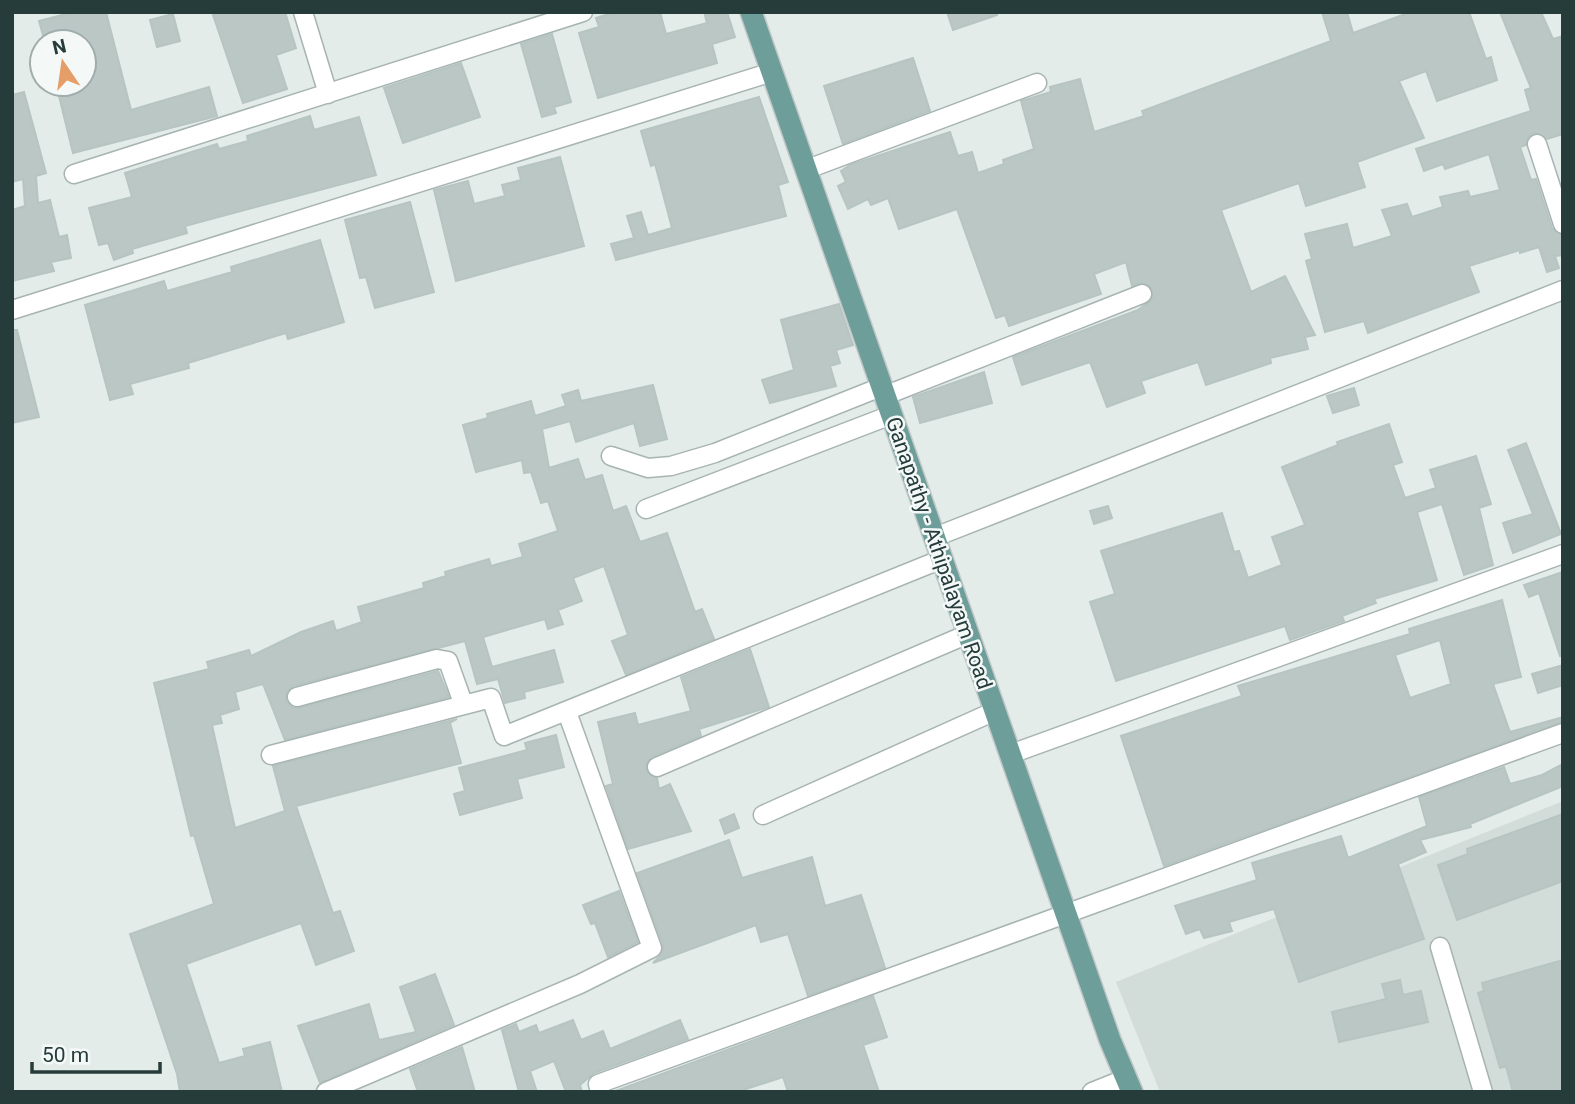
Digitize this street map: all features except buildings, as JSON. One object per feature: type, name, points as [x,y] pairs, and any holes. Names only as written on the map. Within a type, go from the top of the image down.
[{"type":"main road","name":"Ganapathy - Athipalayam Road","points":[[751,12],[1110,1040],[1130,1085]]},
{"type":"street","points":[[303,12],[328,94]]},
{"type":"street","points":[[74,174],[583,12]]},
{"type":"street","points":[[12,310],[772,72]]},
{"type":"street","points":[[805,170],[1037,83]]},
{"type":"street","points":[[1537,144],[1563,224]]},
{"type":"street","points":[[935,537],[1563,290]]},
{"type":"street","points":[[646,509],[886,399],[1142,294]]},
{"type":"street","points":[[611,456],[648,468],[671,466],[886,399]]},
{"type":"street","points":[[1011,754],[1563,554]]},
{"type":"street","points":[[271,755],[463,703],[491,698],[504,736],[942,559]]},
{"type":"street","points":[[657,767],[968,634]]},
{"type":"street","points":[[297,697],[437,659],[448,661],[463,703]]},
{"type":"street","points":[[326,1092],[580,984],[652,948],[567,712]]},
{"type":"street","points":[[764,815],[995,712]]},
{"type":"street","points":[[600,1092],[598,1084],[1563,733]]},
{"type":"street","points":[[1440,947],[1483,1092]]},
{"type":"street","points":[[1092,1092],[1130,1085]]},
{"type":"shaded area","points":[[1563,801],[1563,1092],[1160,1092],[1116,982]]}]
